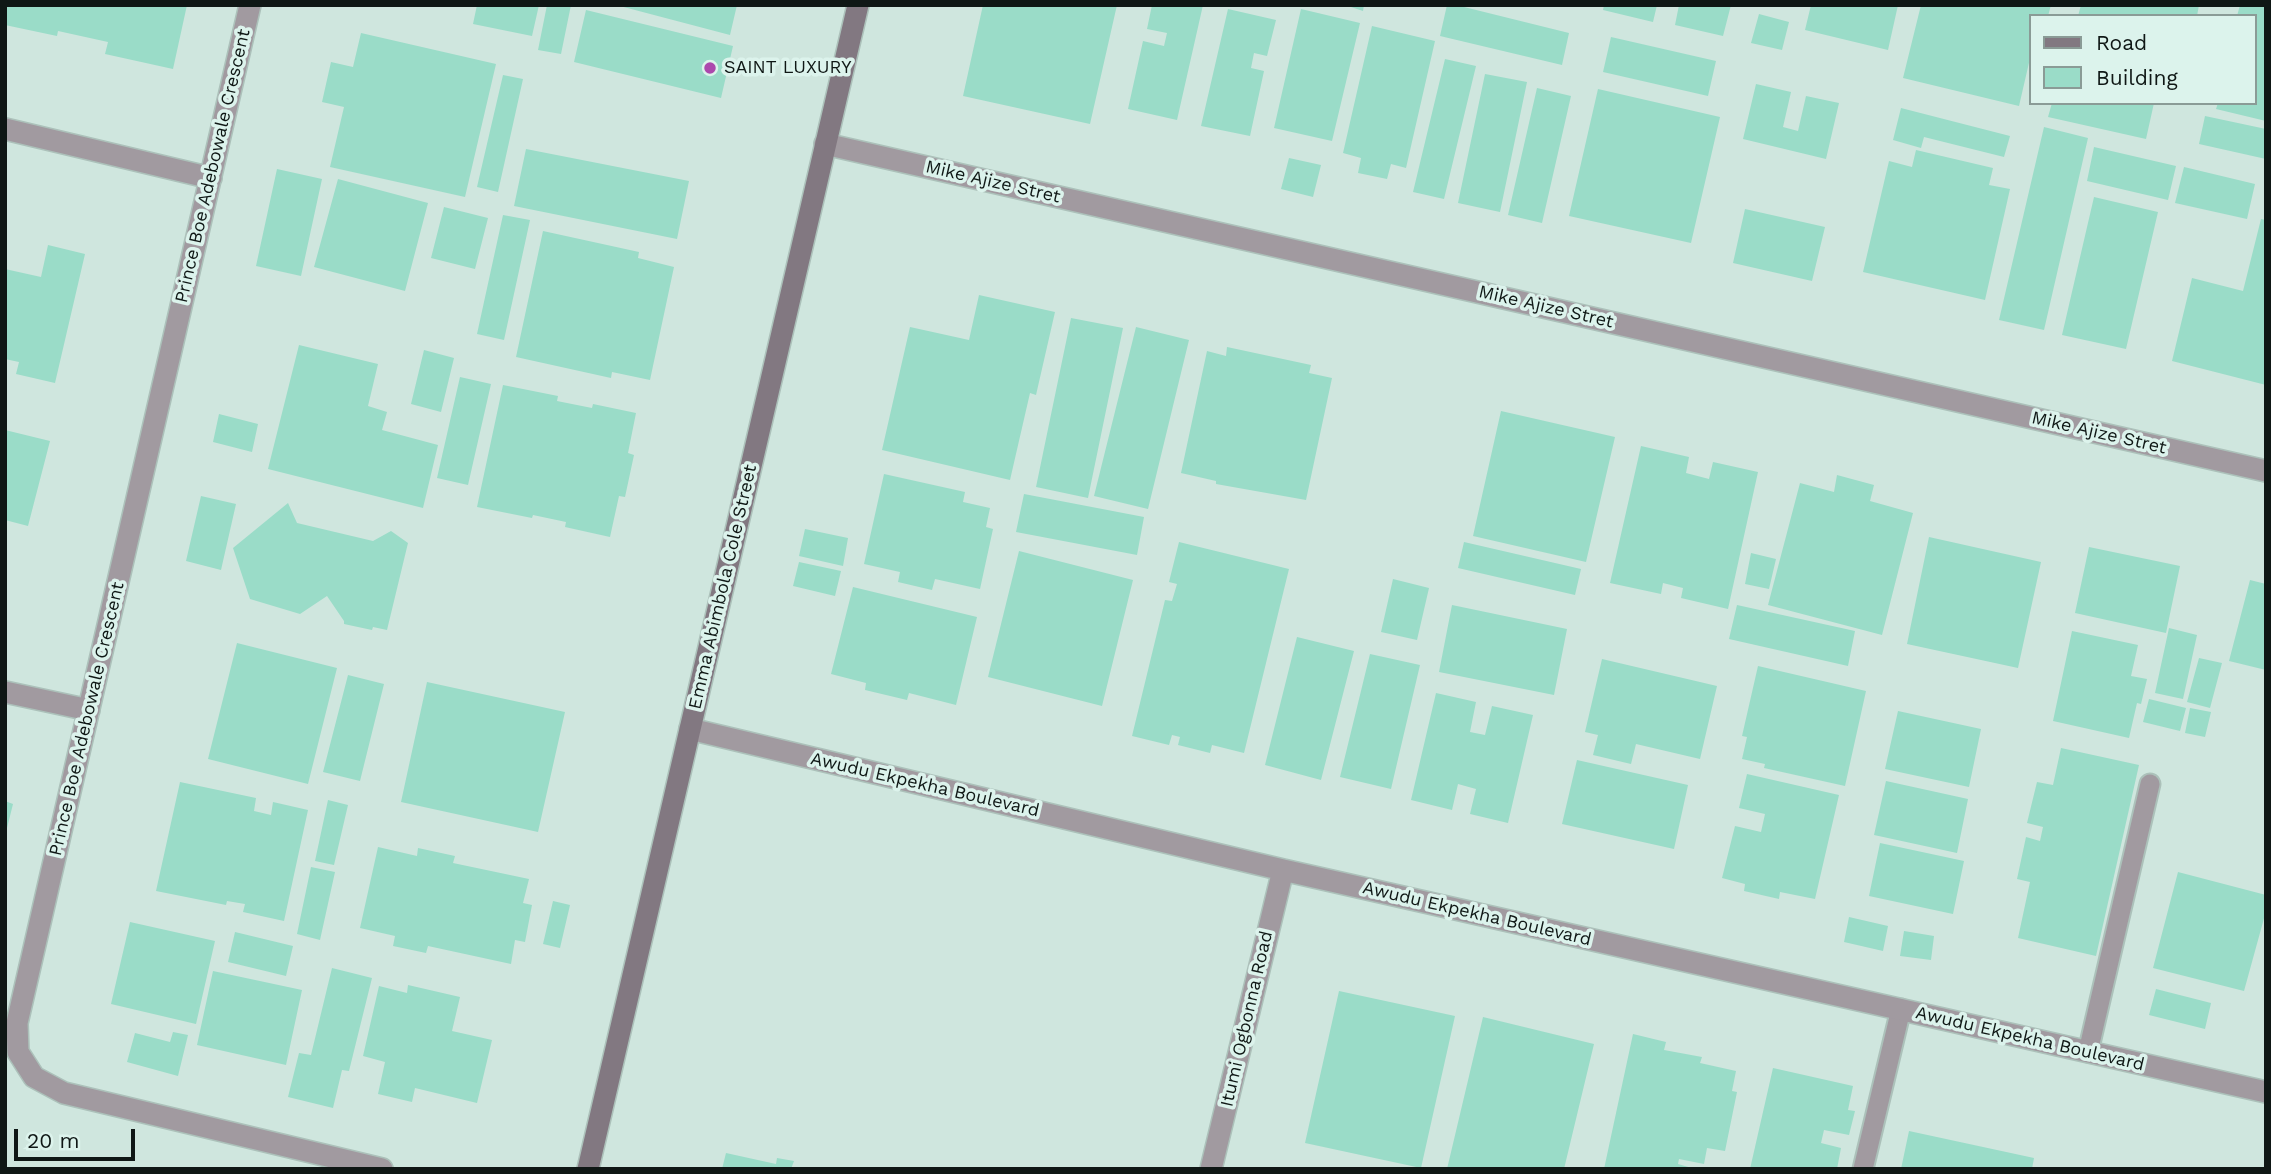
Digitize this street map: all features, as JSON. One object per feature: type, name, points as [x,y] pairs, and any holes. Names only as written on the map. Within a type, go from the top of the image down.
[{"type":"street","name":"Prince Boe Adebowale Crescent","points":[[250,5],[17,1023],[19,1052],[34,1077],[64,1093],[382,1169]]},
{"type":"street","name":"Emma Abimbola Cole Street","points":[[588,1169],[858,5]]},
{"type":"street","points":[[5,129],[211,178]]},
{"type":"street","name":"Mike Ajize Stret","points":[[825,144],[2266,471]]},
{"type":"street","points":[[5,692],[89,710]]},
{"type":"street","name":"Awudu Ekpekha Boulevard","points":[[690,729],[1283,870],[2266,1092]]},
{"type":"street","name":"Itumi Ogbonna Road","points":[[1211,1169],[1283,870]]},
{"type":"lane","points":[[2088,1052],[2150,784]]},
{"type":"lane","points":[[1863,1169],[1901,1009]]},
{"type":"building","points":[[5,5],[187,5],[173,69],[105,54],[108,42],[58,31],[57,36],[5,25]]},
{"type":"building","points":[[477,5],[539,5],[532,36],[473,24]]},
{"type":"building","points":[[547,5],[571,5],[561,54],[538,50]]},
{"type":"building","points":[[616,5],[737,5],[730,35]]},
{"type":"building","points":[[983,5],[1117,5],[1090,124],[963,96]]},
{"type":"building","points":[[1152,5],[1203,5],[1177,120],[1128,109],[1143,41],[1164,46],[1167,33],[1147,29]]},
{"type":"building","points":[[1345,5],[1364,5],[1363,11]]},
{"type":"building","points":[[1447,5],[1569,33],[1562,65],[1440,36]]},
{"type":"building","points":[[1604,5],[1657,5],[1653,22],[1603,10]]},
{"type":"building","points":[[1679,5],[1731,5],[1723,36],[1675,25]]},
{"type":"building","points":[[1811,5],[1898,5],[1888,50],[1805,30]]},
{"type":"building","points":[[1921,5],[2051,5],[2049,14],[2030,14],[2030,58],[2019,106],[1903,78]]},
{"type":"building","points":[[2081,5],[2199,5],[2197,14],[2079,14]]},
{"type":"building","points":[[2240,5],[2266,5],[2266,121],[2216,109],[2217,105],[2257,105],[2257,14],[2238,14]]},
{"type":"building","points":[[1228,9],[1276,20],[1267,56],[1254,53],[1251,68],[1264,71],[1250,136],[1201,126]]},
{"type":"building","points":[[1301,9],[1360,23],[1332,141],[1274,128]]},
{"type":"building","points":[[586,10],[733,46],[721,98],[574,62]]},
{"type":"building","points":[[1759,14],[1789,22],[1782,50],[1751,43]]},
{"type":"building","points":[[1372,26],[1435,41],[1406,168],[1391,164],[1387,179],[1358,173],[1361,158],[1343,153]]},
{"type":"building","points":[[361,33],[496,64],[465,197],[330,167],[344,107],[322,102],[331,62],[353,67]]},
{"type":"building","points":[[1611,37],[1716,61],[1708,96],[1603,72]]},
{"type":"building","points":[[1445,59],[1476,66],[1444,199],[1413,192]]},
{"type":"building","points":[[1485,74],[1527,82],[1500,212],[1458,203]]},
{"type":"building","points":[[503,75],[523,79],[498,192],[477,187]]},
{"type":"building","points":[[1756,84],[1791,92],[1783,127],[1798,131],[1806,96],[1839,103],[1826,159],[1743,139]]},
{"type":"building","points":[[1537,88],[1571,96],[1542,223],[1508,215]]},
{"type":"building","points":[[1598,89],[1720,117],[1691,243],[1569,216]]},
{"type":"building","points":[[2051,105],[2154,105],[2146,139],[2048,117]]},
{"type":"building","points":[[1901,108],[2010,136],[2004,157],[1924,137],[1921,148],[1893,140]]},
{"type":"building","points":[[2205,116],[2266,129],[2266,159],[2199,144]]},
{"type":"building","points":[[2044,127],[2088,138],[2044,330],[1999,320]]},
{"type":"building","points":[[2094,147],[2176,166],[2168,200],[2087,181]]},
{"type":"building","points":[[526,149],[689,181],[677,239],[514,206]]},
{"type":"building","points":[[1916,150],[1993,168],[1989,185],[2010,189],[1985,300],[1863,272],[1889,161],[1912,167]]},
{"type":"building","points":[[1289,158],[1321,165],[1313,197],[1281,189]]},
{"type":"building","points":[[2184,167],[2255,184],[2247,219],[2175,203]]},
{"type":"building","points":[[277,169],[322,179],[301,276],[256,266]]},
{"type":"building","points":[[338,179],[428,203],[405,291],[314,267]]},
{"type":"building","points":[[2094,197],[2158,212],[2126,349],[2062,335]]},
{"type":"building","points":[[444,207],[488,218],[475,269],[431,258]]},
{"type":"building","points":[[1745,209],[1825,227],[1812,281],[1733,263]]},
{"type":"building","points":[[503,215],[530,220],[504,340],[477,334]]},
{"type":"building","points":[[2261,219],[2266,220],[2266,385],[2172,361],[2192,278],[2243,291]]},
{"type":"building","points":[[543,231],[639,252],[638,258],[674,267],[650,380],[612,372],[611,378],[516,357]]},
{"type":"building","points":[[48,245],[85,254],[55,383],[16,374],[19,362],[5,359],[5,269],[41,277]]},
{"type":"building","points":[[979,295],[1055,312],[1036,395],[1030,393],[1010,480],[882,450],[910,327],[969,340]]},
{"type":"building","points":[[1071,318],[1123,328],[1088,498],[1036,487]]},
{"type":"building","points":[[1136,327],[1189,340],[1148,509],[1094,496]]},
{"type":"building","points":[[299,345],[378,364],[368,406],[387,412],[382,430],[438,445],[423,508],[268,469]]},
{"type":"building","points":[[1227,347],[1311,365],[1309,373],[1332,378],[1306,500],[1216,484],[1216,481],[1181,473],[1207,351],[1226,356]]},
{"type":"building","points":[[424,350],[454,358],[441,412],[411,404]]},
{"type":"building","points":[[460,377],[491,384],[468,485],[437,478]]},
{"type":"building","points":[[503,385],[558,396],[557,401],[592,408],[593,404],[636,413],[628,453],[634,455],[625,497],[619,496],[610,537],[565,527],[566,522],[477,507]]},
{"type":"building","points":[[1501,411],[1615,437],[1586,562],[1473,536]]},
{"type":"building","points":[[219,414],[258,424],[252,452],[213,442]]},
{"type":"building","points":[[5,430],[50,441],[28,526],[5,520]]},
{"type":"building","points":[[1641,446],[1689,457],[1686,473],[1709,479],[1713,462],[1758,472],[1728,609],[1681,598],[1683,588],[1663,583],[1661,594],[1610,583]]},
{"type":"building","points":[[884,474],[965,492],[963,502],[990,508],[986,527],[993,529],[980,589],[935,579],[932,590],[898,582],[900,572],[864,564]]},
{"type":"building","points":[[1837,475],[1874,485],[1870,501],[1913,513],[1882,635],[1768,605],[1800,483],[1834,492]]},
{"type":"building","points":[[1024,494],[1144,517],[1137,555],[1016,532]]},
{"type":"building","points":[[201,496],[236,504],[221,570],[186,561]]},
{"type":"building","points":[[288,503],[297,523],[373,541],[391,531],[408,543],[387,630],[344,624],[327,596],[300,614],[250,599],[233,548]]},
{"type":"building","points":[[805,529],[848,538],[843,566],[799,556]]},
{"type":"building","points":[[1929,537],[2041,562],[2018,668],[1907,644]]},
{"type":"building","points":[[1179,542],[1289,569],[1244,753],[1212,745],[1210,753],[1178,745],[1180,737],[1172,735],[1169,745],[1132,736],[1165,600],[1172,601],[1177,584],[1169,582]]},
{"type":"building","points":[[1464,542],[1581,569],[1575,595],[1458,568]]},
{"type":"building","points":[[2089,547],[2180,566],[2166,633],[2075,613]]},
{"type":"building","points":[[1019,551],[1133,580],[1102,706],[988,677]]},
{"type":"building","points":[[1751,553],[1776,559],[1769,589],[1745,584]]},
{"type":"building","points":[[799,562],[841,571],[835,596],[793,586]]},
{"type":"building","points":[[1393,579],[1429,588],[1417,640],[1381,632]]},
{"type":"building","points":[[2250,580],[2266,584],[2266,670],[2229,661]]},
{"type":"building","points":[[853,587],[977,617],[956,705],[909,693],[907,700],[865,690],[866,683],[831,674]]},
{"type":"building","points":[[1452,605],[1567,629],[1554,695],[1439,672]]},
{"type":"building","points":[[1737,605],[1855,631],[1848,666],[1729,639]]},
{"type":"building","points":[[2169,628],[2197,635],[2183,699],[2155,693]]},
{"type":"building","points":[[2072,631],[2138,645],[2131,676],[2147,679],[2141,704],[2137,703],[2129,738],[2053,721]]},
{"type":"building","points":[[1297,637],[1354,651],[1321,780],[1265,765]]},
{"type":"building","points":[[237,643],[337,668],[308,784],[208,759]]},
{"type":"building","points":[[1370,654],[1420,665],[1391,789],[1340,777]]},
{"type":"building","points":[[2199,658],[2222,663],[2210,708],[2187,702]]},
{"type":"building","points":[[1602,659],[1717,686],[1700,759],[1636,744],[1631,764],[1593,755],[1598,735],[1585,732]]},
{"type":"building","points":[[1758,666],[1866,691],[1845,786],[1764,768],[1765,764],[1742,759],[1747,737],[1742,736]]},
{"type":"building","points":[[348,675],[384,684],[360,781],[323,772]]},
{"type":"building","points":[[427,682],[565,712],[538,832],[401,802]]},
{"type":"building","points":[[1436,693],[1476,702],[1470,732],[1485,735],[1492,706],[1533,715],[1508,823],[1470,814],[1476,789],[1458,784],[1452,810],[1411,800]]},
{"type":"building","points":[[2149,699],[2186,708],[2180,731],[2143,722]]},
{"type":"building","points":[[2190,708],[2211,712],[2205,737],[2185,733]]},
{"type":"building","points":[[1898,711],[1981,729],[1969,787],[1885,769]]},
{"type":"building","points":[[2061,748],[2139,765],[2096,956],[2018,938],[2030,882],[2017,879],[2026,837],[2040,841],[2043,827],[2027,823],[2037,782],[2053,785]]},
{"type":"building","points":[[1577,760],[1688,785],[1674,849],[1562,824]]},
{"type":"building","points":[[1747,774],[1839,795],[1815,899],[1780,892],[1779,899],[1744,891],[1745,884],[1722,878],[1735,826],[1761,832],[1765,814],[1739,808]]},
{"type":"building","points":[[1886,781],[1968,799],[1957,853],[1874,835]]},
{"type":"building","points":[[180,782],[256,798],[254,811],[271,815],[273,802],[308,810],[284,921],[243,912],[245,904],[227,901],[226,905],[156,891]]},
{"type":"building","points":[[328,800],[348,805],[334,865],[315,861]]},
{"type":"building","points":[[5,801],[13,804],[6,832],[5,832]]},
{"type":"building","points":[[1880,843],[1964,861],[1953,914],[1869,896]]},
{"type":"building","points":[[378,847],[417,856],[418,848],[455,856],[453,863],[529,879],[523,903],[532,905],[525,942],[515,940],[511,964],[428,946],[426,953],[393,946],[395,936],[360,928]]},
{"type":"building","points":[[311,867],[335,872],[320,940],[297,934]]},
{"type":"building","points":[[2178,872],[2266,895],[2266,911],[2244,991],[2153,968]]},
{"type":"building","points":[[553,901],[570,905],[560,948],[543,944]]},
{"type":"building","points":[[1849,917],[1888,926],[1883,951],[1844,942]]},
{"type":"building","points":[[130,922],[215,941],[196,1024],[111,1004]]},
{"type":"building","points":[[1904,931],[1934,936],[1931,960],[1900,956]]},
{"type":"building","points":[[235,932],[293,946],[286,976],[228,962]]},
{"type":"building","points":[[332,968],[372,978],[349,1071],[342,1070],[333,1108],[288,1097],[299,1053],[311,1055]]},
{"type":"building","points":[[213,971],[302,990],[286,1065],[197,1045]]},
{"type":"building","points":[[408,985],[460,997],[452,1031],[492,1040],[477,1103],[415,1088],[412,1102],[378,1094],[385,1062],[363,1056],[379,986],[407,993]]},
{"type":"building","points":[[2156,989],[2211,1003],[2205,1029],[2149,1015]]},
{"type":"building","points":[[1339,991],[1455,1016],[1421,1168],[1305,1143]]},
{"type":"building","points":[[1483,1017],[1594,1044],[1564,1169],[1447,1169]]},
{"type":"building","points":[[173,1032],[188,1035],[178,1076],[127,1062],[135,1033],[170,1042]]},
{"type":"building","points":[[1633,1034],[1666,1042],[1664,1050],[1702,1057],[1700,1063],[1736,1071],[1732,1091],[1737,1092],[1725,1151],[1707,1148],[1704,1164],[1679,1159],[1678,1164],[1695,1169],[1604,1169]]},
{"type":"building","points":[[1773,1068],[1853,1086],[1848,1110],[1855,1111],[1849,1135],[1824,1130],[1821,1143],[1841,1148],[1837,1169],[1750,1169]]},
{"type":"building","points":[[1909,1131],[2034,1158],[2032,1169],[1901,1169]]},
{"type":"building","points":[[726,1153],[776,1164],[777,1158],[794,1161],[791,1169],[722,1169]]},
{"type":"place","name":"SAINT LUXURY","points":[[710,68]]}]
